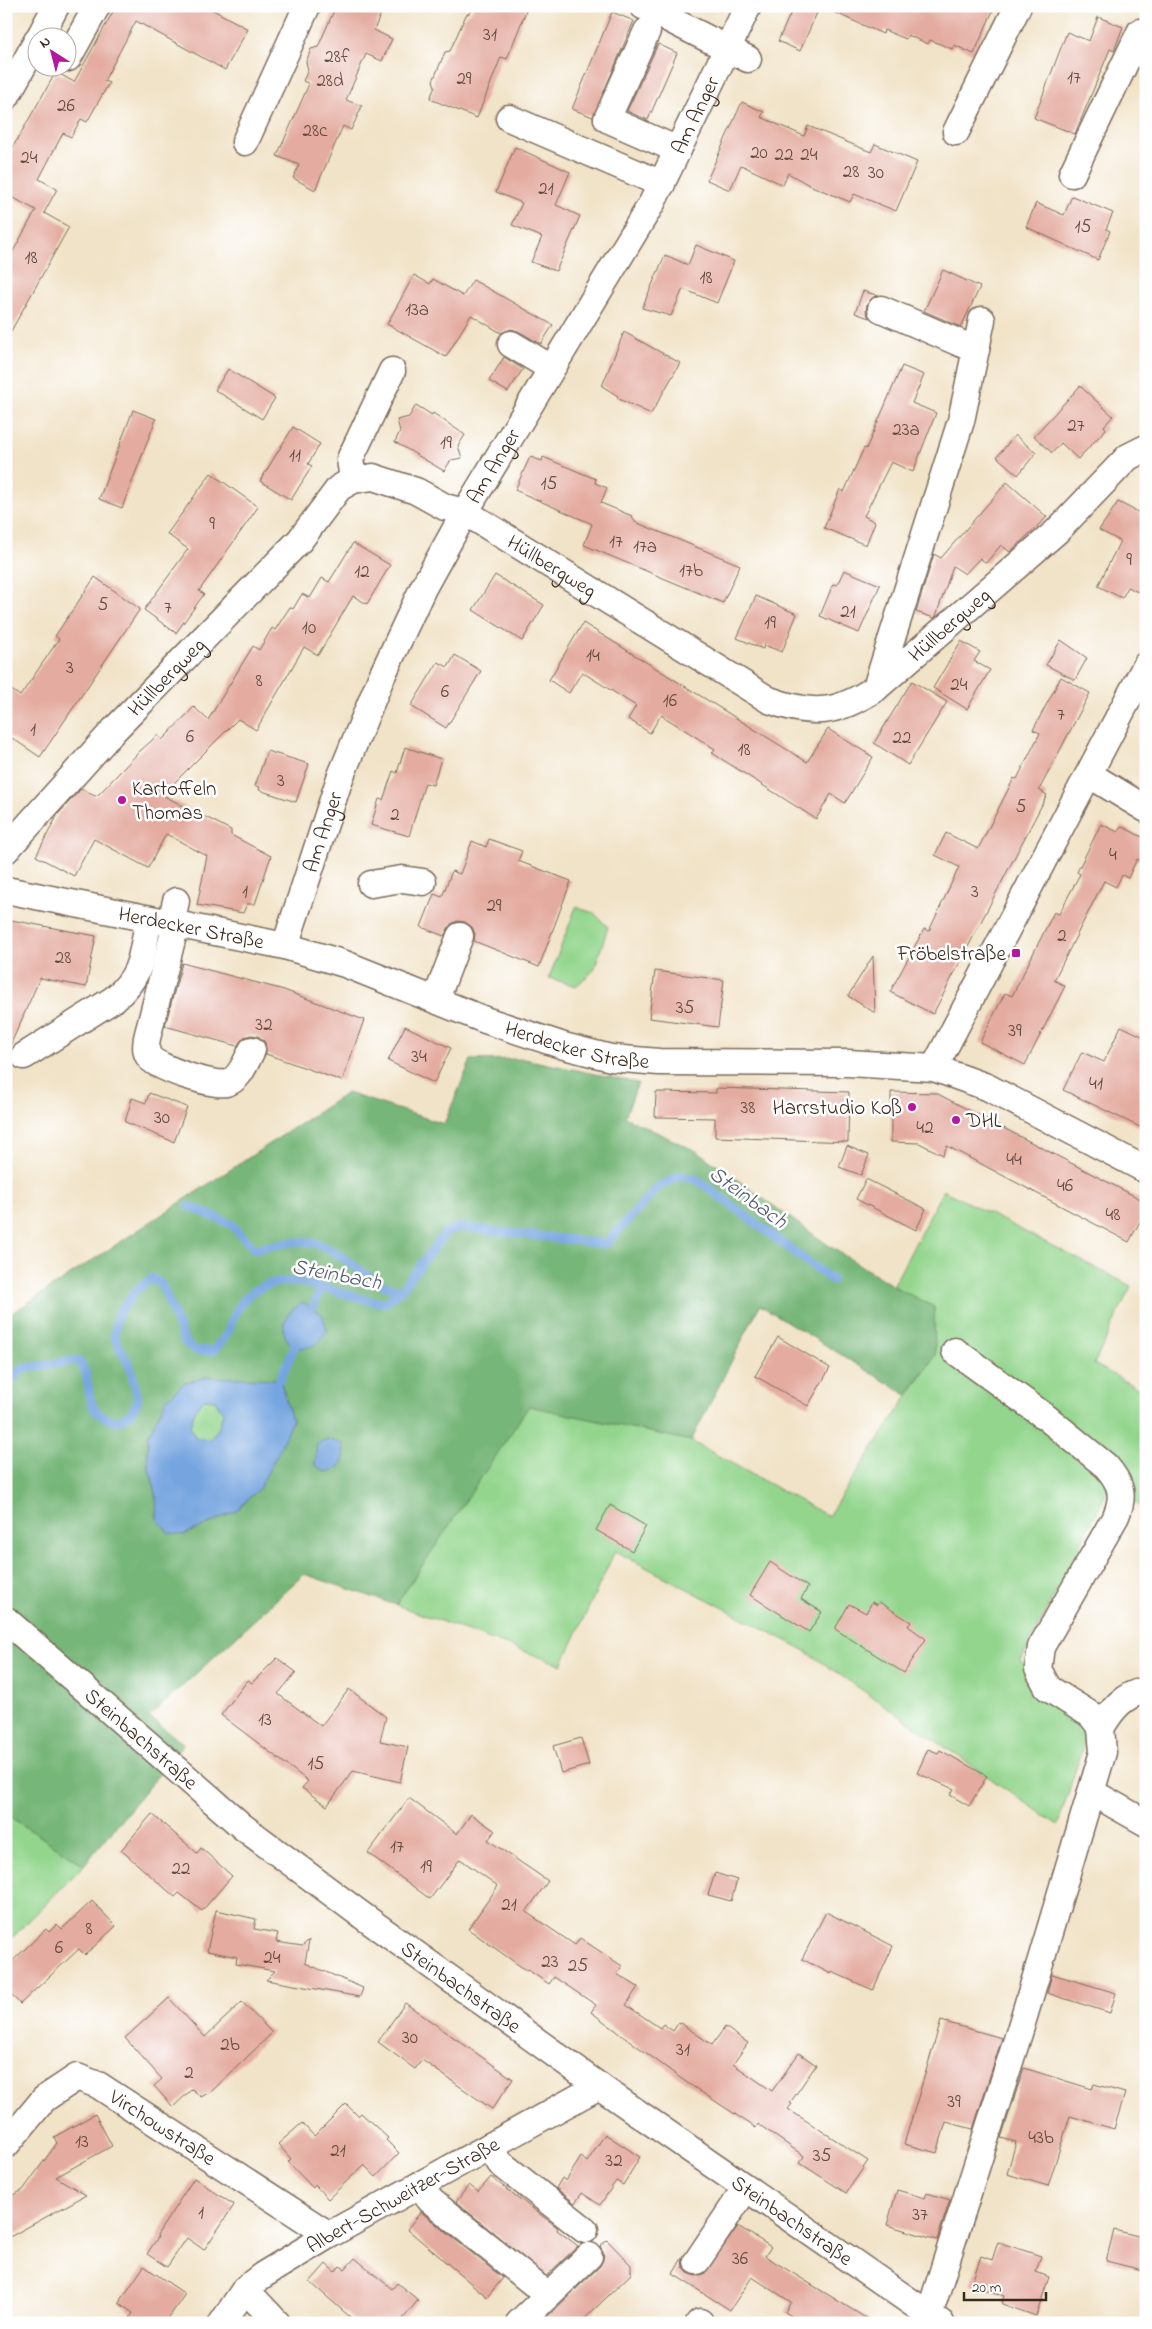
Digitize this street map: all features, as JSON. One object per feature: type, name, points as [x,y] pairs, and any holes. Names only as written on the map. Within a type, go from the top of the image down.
[{"type":"street","points":[[44,28],[56,6],[92,14],[78,40]]},
{"type":"street","points":[[245,142],[307,6]]},
{"type":"street","name":"Am Anger","points":[[285,946],[317,882],[340,778],[381,678],[424,588],[465,512],[652,203],[678,150],[739,53],[748,6]]},
{"type":"street","points":[[956,132],[1018,6]]},
{"type":"street","points":[[678,150],[607,119],[645,18],[739,53]]},
{"type":"street","points":[[1072,174],[1140,32]]},
{"type":"street","points":[[6,97],[28,56]]},
{"type":"street","points":[[509,118],[662,184]]},
{"type":"street","points":[[881,309],[976,350]]},
{"type":"street","points":[[876,688],[961,421],[982,320]]},
{"type":"street","points":[[511,344],[551,368]]},
{"type":"street","points":[[352,480],[350,459],[392,371]]},
{"type":"street","name":"Hüllbergweg","points":[[6,850],[114,730],[300,540],[339,488],[352,480],[373,476],[388,480],[416,491],[445,507],[465,512],[768,700],[791,708],[820,711],[835,709],[856,700],[876,688],[1057,531],[1128,457],[1146,448]]},
{"type":"street","points":[[934,1068],[1090,775],[1146,665]]},
{"type":"street","points":[[1090,775],[1146,809]]},
{"type":"street","points":[[372,884],[402,879],[423,882]]},
{"type":"street","name":"Herdecker Straße","points":[[6,890],[168,917],[285,946],[345,964],[436,999],[484,1020],[564,1046],[611,1058],[659,1062],[848,1063],[934,1068],[987,1087],[1146,1170]]},
{"type":"street","points":[[168,917],[147,1038],[146,1049],[149,1057],[160,1066],[211,1083],[226,1083],[235,1078],[241,1071],[252,1050]]},
{"type":"street","points":[[24,1056],[114,999],[127,988],[137,974],[168,917]]},
{"type":"street","points":[[436,999],[460,936]]},
{"type":"street","points":[[935,2319],[1103,1752],[1100,1728],[1091,1715],[1048,1688],[1038,1669],[1041,1646],[1116,1516],[1122,1502],[1120,1489],[1106,1466],[1055,1424],[955,1351]]},
{"type":"street","name":"Steinbachstraße","points":[[6,1620],[243,1827],[360,1914],[599,2086],[935,2319]]},
{"type":"street","points":[[1100,1728],[1112,1709],[1119,1702],[1128,1696],[1146,1690]]},
{"type":"street","points":[[1090,1795],[1102,1798],[1146,1823]]},
{"type":"street","name":"Virchowstraße","points":[[6,2145],[44,2099],[77,2077],[98,2085],[329,2235]]},
{"type":"street","name":"Albert-Schweitzer-Straße","points":[[222,2323],[245,2289],[263,2275],[329,2235],[599,2086]]},
{"type":"street","points":[[490,2146],[500,2162],[584,2230]]},
{"type":"street","points":[[421,2184],[430,2200],[534,2284]]},
{"type":"street","points":[[697,2261],[746,2188]]},
{"type":"street","points":[[519,2323],[589,2256]]},
{"type":"street","points":[[245,2289],[277,2323]]},
{"type":"green space","points":[[576,907],[594,913],[608,927],[594,970],[576,986],[549,978]]},
{"type":"green space","points":[[524,1059],[638,1083],[625,1117],[698,1152],[831,1247],[895,1287],[934,1307],[935,1355],[907,1395],[760,1305],[691,1441],[529,1406],[396,1605],[304,1574],[149,1717],[184,1744],[84,1865],[6,1814],[6,1317],[347,1093],[444,1124],[471,1060]],"holes":[[[206,1377],[280,1380],[292,1420],[259,1489],[236,1511],[184,1535],[157,1519],[156,1493],[148,1464],[148,1436],[184,1383]]]},
{"type":"green space","points":[[943,1190],[1131,1286],[1094,1364],[1146,1393],[1146,1510],[1110,1486],[1021,1661],[1088,1731],[1058,1825],[804,1650],[615,1551],[562,1665],[396,1605],[529,1405],[691,1441],[828,1516],[935,1355],[934,1307],[893,1286]]},
{"type":"green space","points":[[204,1399],[215,1400],[223,1413],[218,1429],[210,1439],[195,1437],[190,1426],[196,1407]]},
{"type":"green space","points":[[6,1814],[84,1865],[6,1944]]},
{"type":"water","points":[[303,1302],[322,1314],[327,1330],[318,1343],[306,1348],[294,1348],[285,1335],[284,1323],[291,1312]]},
{"type":"water","points":[[206,1377],[280,1379],[292,1420],[280,1449],[259,1489],[236,1511],[184,1535],[169,1533],[157,1519],[156,1493],[148,1465],[148,1436],[166,1400],[184,1383]],"holes":[[[204,1399],[215,1400],[223,1413],[218,1429],[210,1439],[195,1437],[190,1426],[196,1408]]]},
{"type":"water","points":[[328,1439],[343,1444],[344,1458],[339,1468],[326,1472],[315,1465],[317,1443]]},
{"type":"building","points":[[112,6],[206,6],[248,29],[225,70],[136,21],[104,81],[109,83],[87,122],[81,119],[71,137],[63,133],[39,179],[57,189],[44,213],[69,227],[6,340],[6,264],[36,210],[6,194],[6,159],[53,78],[67,78],[74,82],[78,78],[114,10]]},
{"type":"building","points":[[336,6],[384,6],[374,30],[392,39],[382,61],[366,54],[346,100],[362,106],[351,130],[343,126],[315,190],[293,178],[299,165],[277,156],[309,84],[303,81],[308,70],[306,62],[311,49],[318,47]]},
{"type":"building","points":[[474,6],[528,6],[507,59],[501,57],[477,118],[430,99],[435,86],[433,81],[445,52],[450,51],[466,15],[471,12]]},
{"type":"building","points":[[794,6],[820,6],[800,51],[778,41]]},
{"type":"building","points":[[820,6],[995,6],[974,54],[954,45],[952,49],[930,40],[928,44],[908,35],[906,39],[884,30],[883,34]]},
{"type":"building","points":[[612,12],[634,21],[593,117],[572,109]]},
{"type":"building","points":[[1098,17],[1123,27],[1114,51],[1110,49],[1075,134],[1034,118],[1067,32],[1089,41]]},
{"type":"building","points":[[658,44],[677,53],[648,120],[627,111]]},
{"type":"building","points":[[742,102],[764,112],[761,117],[804,136],[808,126],[871,152],[875,144],[917,162],[896,211],[854,194],[850,202],[809,185],[788,173],[783,185],[741,165],[730,190],[707,180]]},
{"type":"building","points":[[515,147],[570,172],[556,205],[580,216],[556,271],[531,262],[542,237],[512,225],[522,203],[496,192]]},
{"type":"building","points":[[1072,196],[1113,213],[1106,229],[1110,231],[1098,260],[1026,227],[1036,203],[1064,215]]},
{"type":"building","points":[[696,245],[734,261],[717,303],[683,289],[671,316],[642,308],[665,255],[688,265]]},
{"type":"building","points":[[943,270],[980,287],[961,327],[924,311]]},
{"type":"building","points":[[414,275],[430,284],[433,279],[463,296],[473,280],[553,325],[541,344],[511,329],[501,333],[471,315],[446,357],[387,324]]},
{"type":"building","points":[[863,291],[876,295],[867,304],[866,311],[869,318],[855,313]]},
{"type":"building","points":[[624,332],[680,363],[651,414],[617,398],[618,396],[602,386]]},
{"type":"building","points":[[504,357],[523,369],[508,392],[489,381]]},
{"type":"building","points":[[902,366],[924,375],[912,403],[936,413],[913,472],[891,462],[864,516],[875,522],[866,545],[824,528],[840,489],[844,492],[864,448],[866,449]]},
{"type":"building","points":[[228,369],[275,398],[262,419],[215,390]]},
{"type":"building","points":[[1080,386],[1113,416],[1104,426],[1106,429],[1078,459],[1061,443],[1052,453],[1034,436]]},
{"type":"building","points":[[416,405],[432,415],[433,413],[465,435],[458,446],[462,458],[451,460],[444,471],[395,442],[400,431],[397,420],[409,417]]},
{"type":"building","points":[[133,410],[156,419],[122,508],[99,499]]},
{"type":"building","points":[[293,427],[320,444],[308,464],[312,466],[291,500],[260,481]]},
{"type":"building","points":[[1015,435],[1036,453],[1018,475],[997,457]]},
{"type":"building","points":[[530,457],[542,461],[543,457],[596,479],[595,483],[607,488],[601,503],[632,516],[635,522],[740,565],[723,603],[584,545],[592,524],[515,490]]},
{"type":"building","points":[[211,473],[258,507],[199,591],[204,594],[176,633],[144,610],[188,549],[167,534]]},
{"type":"building","points":[[1007,482],[1047,517],[1010,552],[1001,545],[986,563],[980,558],[965,574],[953,566],[936,616],[934,618],[916,612],[934,554],[941,558]]},
{"type":"building","points":[[1118,502],[1146,516],[1146,577],[1138,592],[1128,587],[1122,598],[1098,586],[1120,541],[1099,530]]},
{"type":"building","points":[[353,543],[390,565],[367,604],[353,596],[318,655],[304,647],[256,730],[238,719],[162,795],[231,830],[231,835],[271,856],[255,904],[247,904],[243,913],[197,905],[207,856],[166,834],[148,868],[94,839],[74,876],[36,856],[58,814],[81,789],[95,796],[98,795],[140,751],[158,735],[162,740],[194,707],[208,720],[253,646],[259,650],[272,628],[275,630],[290,607],[293,609],[302,594],[310,598],[322,578],[329,582]]},
{"type":"building","points":[[844,570],[880,585],[859,633],[820,616],[833,584],[837,585]]},
{"type":"building","points":[[495,575],[544,605],[522,641],[473,610]]},
{"type":"building","points":[[95,577],[140,609],[40,757],[6,734],[6,686],[20,696],[59,639],[55,636]]},
{"type":"building","points":[[756,596],[797,614],[782,652],[764,645],[763,649],[737,638]]},
{"type":"building","points":[[583,623],[807,762],[828,729],[873,757],[845,803],[831,794],[816,819],[712,753],[715,749],[661,715],[650,733],[628,719],[636,706],[582,672],[569,693],[549,680]]},
{"type":"building","points":[[1061,640],[1087,658],[1075,680],[1046,665]]},
{"type":"building","points":[[961,641],[980,652],[974,661],[990,670],[967,709],[933,688]]},
{"type":"building","points":[[455,655],[481,671],[446,728],[411,706],[438,662],[448,667]]},
{"type":"building","points":[[1061,677],[1090,693],[1039,790],[1047,795],[933,1014],[890,992],[924,929],[929,931],[959,867],[935,855],[946,833],[978,849],[1014,778],[1017,779],[1040,733],[1033,730]]},
{"type":"building","points":[[912,681],[947,702],[908,765],[874,743]]},
{"type":"building","points":[[405,747],[441,759],[433,785],[425,783],[409,836],[371,825],[379,799],[383,800],[393,771],[397,773]]},
{"type":"building","points":[[267,751],[309,764],[296,802],[259,790],[260,787],[255,786]]},
{"type":"building","points":[[1101,824],[1118,832],[1121,826],[1146,839],[1146,863],[1137,859],[1128,878],[1122,875],[1116,887],[1104,881],[1054,980],[1065,986],[1025,1065],[980,1042],[1005,993],[1012,996],[1054,912],[1059,914],[1080,874],[1077,872]]},
{"type":"building","points":[[489,839],[522,851],[518,861],[571,881],[539,967],[474,941],[475,934],[472,927],[465,922],[457,921],[451,924],[444,936],[421,927],[434,894],[442,897],[452,871],[460,874],[472,841],[486,847]]},
{"type":"building","points":[[6,919],[96,936],[86,987],[40,978],[6,1055]]},
{"type":"building","points":[[873,956],[875,1013],[848,996]]},
{"type":"building","points":[[182,963],[284,990],[364,1020],[342,1081],[266,1054],[265,1042],[258,1036],[244,1037],[237,1046],[165,1026]]},
{"type":"building","points":[[655,971],[724,980],[718,1027],[649,1018]]},
{"type":"building","points":[[405,1026],[451,1048],[434,1083],[388,1061]]},
{"type":"building","points":[[1121,1026],[1146,1038],[1146,1130],[1063,1090],[1082,1052],[1104,1062]]},
{"type":"building","points":[[716,1088],[849,1092],[848,1142],[715,1137],[715,1118],[655,1117],[656,1092],[716,1093]]},
{"type":"building","points":[[891,1092],[936,1093],[1146,1202],[1146,1210],[1129,1242],[947,1146],[943,1155],[919,1143],[891,1142]]},
{"type":"building","points":[[149,1093],[187,1107],[174,1142],[125,1122],[132,1098],[146,1103]]},
{"type":"building","points":[[847,1146],[869,1155],[861,1175],[839,1167]]},
{"type":"building","points":[[866,1179],[926,1209],[916,1230],[856,1199]]},
{"type":"building","points":[[778,1337],[830,1368],[808,1406],[755,1376]]},
{"type":"building","points":[[610,1505],[646,1526],[632,1551],[596,1530]]},
{"type":"building","points":[[770,1562],[808,1587],[801,1599],[822,1612],[809,1632],[750,1595]]},
{"type":"building","points":[[872,1602],[877,1605],[879,1602],[911,1622],[908,1626],[926,1639],[904,1673],[835,1629],[849,1604],[866,1613]]},
{"type":"building","points":[[277,1658],[296,1672],[278,1694],[321,1726],[349,1689],[386,1717],[380,1741],[408,1747],[400,1782],[353,1771],[327,1806],[302,1788],[308,1781],[221,1715],[248,1680],[252,1683]]},
{"type":"building","points":[[581,1738],[589,1765],[561,1773],[553,1746]]},
{"type":"building","points":[[928,1749],[938,1753],[940,1750],[987,1776],[969,1806],[950,1795],[954,1789],[917,1773]]},
{"type":"building","points":[[409,1798],[457,1834],[471,1814],[495,1831],[488,1840],[548,1881],[526,1912],[575,1945],[580,1938],[622,1966],[617,1974],[638,1987],[626,2005],[660,2028],[663,2024],[673,2031],[679,2022],[712,2045],[725,2027],[748,2043],[733,2064],[772,2091],[799,2053],[816,2065],[790,2103],[792,2104],[788,2109],[868,2161],[846,2193],[800,2163],[804,2156],[758,2124],[756,2128],[683,2080],[591,2012],[596,2005],[554,1977],[549,1984],[527,1971],[468,1929],[498,1886],[460,1859],[430,1899],[368,1853]]},
{"type":"building","points":[[152,1814],[197,1853],[201,1848],[232,1876],[202,1911],[179,1893],[175,1897],[121,1850]]},
{"type":"building","points":[[715,1873],[737,1880],[731,1901],[708,1895]]},
{"type":"building","points":[[92,1901],[116,1926],[85,1955],[79,1949],[20,2004],[6,1989],[6,1967],[46,1929],[49,1932],[57,1924],[62,1929]]},
{"type":"building","points":[[216,1910],[256,1919],[254,1929],[278,1933],[276,1942],[302,1946],[309,1940],[305,1963],[363,1988],[360,1997],[266,1980],[275,1971],[236,1964],[237,1957],[207,1951]]},
{"type":"building","points":[[826,1912],[893,1946],[873,1990],[832,1972],[831,1974],[802,1959]]},
{"type":"building","points":[[1052,1974],[1116,1993],[1110,2013],[1047,1993]]},
{"type":"building","points":[[169,1998],[205,2037],[242,2002],[272,2033],[212,2091],[201,2097],[192,2089],[173,2107],[154,2086],[162,2079],[125,2038]]},
{"type":"building","points":[[405,2003],[513,2079],[492,2109],[422,2060],[415,2069],[378,2042]]},
{"type":"building","points":[[941,2021],[1002,2038],[973,2129],[946,2122],[937,2153],[904,2144]]},
{"type":"building","points":[[1024,2068],[1092,2089],[1094,2084],[1125,2093],[1114,2129],[1070,2116],[1048,2186],[1007,2174],[1016,2142],[1001,2138]]},
{"type":"building","points":[[346,2104],[358,2116],[361,2113],[388,2138],[386,2140],[399,2153],[376,2177],[364,2165],[328,2199],[315,2185],[313,2188],[288,2162],[291,2159],[278,2144],[302,2123],[314,2136]]},
{"type":"building","points":[[95,2114],[112,2146],[56,2177],[86,2195],[6,2239],[6,2199],[23,2190],[57,2143],[54,2137]]},
{"type":"building","points":[[605,2134],[640,2157],[623,2185],[616,2181],[600,2205],[582,2193],[575,2203],[556,2188],[562,2178],[566,2181],[581,2157],[587,2162]]},
{"type":"building","points":[[491,2177],[558,2228],[557,2230],[578,2246],[546,2276],[456,2202],[469,2185],[478,2192]]},
{"type":"building","points":[[194,2178],[234,2205],[204,2250],[187,2238],[167,2267],[147,2254]]},
{"type":"building","points":[[897,2190],[925,2198],[927,2193],[950,2200],[937,2240],[887,2225]]},
{"type":"building","points":[[421,2212],[503,2278],[487,2297],[407,2229]]},
{"type":"building","points":[[738,2226],[771,2247],[765,2256],[874,2323],[803,2323],[785,2312],[791,2302],[752,2277],[730,2310],[673,2274],[682,2258],[683,2267],[688,2273],[696,2276],[704,2274]]},
{"type":"building","points":[[1114,2230],[1146,2238],[1146,2271],[1106,2261]]},
{"type":"building","points":[[607,2240],[631,2265],[631,2274],[580,2323],[551,2323],[546,2318],[600,2266],[604,2253],[600,2246]]},
{"type":"building","points":[[998,2242],[1041,2256],[1036,2272],[1049,2277],[1036,2316],[1002,2304],[1004,2295],[971,2285],[981,2256],[992,2260]]},
{"type":"building","points":[[355,2258],[392,2289],[397,2283],[418,2300],[400,2323],[357,2323],[310,2282],[326,2264],[335,2272],[340,2266],[345,2269]]},
{"type":"building","points":[[144,2266],[185,2294],[165,2323],[127,2323],[133,2313],[119,2303]]},
{"type":"waterway","name":"Steinbach","points":[[6,1388],[21,1369],[77,1360],[87,1377],[89,1395],[97,1412],[105,1417],[119,1421],[132,1412],[138,1399],[130,1366],[114,1337],[117,1316],[135,1291],[152,1278],[162,1285],[184,1341],[194,1350],[213,1351],[226,1336],[238,1308],[252,1292],[269,1284],[287,1282],[307,1284],[366,1300],[385,1303],[401,1290],[446,1232],[459,1227],[606,1244],[658,1187],[680,1176],[696,1179],[832,1280]]},
{"type":"waterway","points":[[189,1206],[231,1224],[254,1249],[296,1242],[313,1243],[341,1256],[379,1283],[401,1290]]},
{"type":"waterway","points":[[313,1307],[321,1287]]},
{"type":"waterway","points":[[280,1379],[294,1348]]},
{"type":"place","name":"Kartoffeln Thomas","points":[[122,800]]},
{"type":"place","name":"Fröbelstraße","points":[[1016,953]]},
{"type":"place","name":"Harrstudio Koß","points":[[912,1107]]},
{"type":"place","name":"DHL","points":[[956,1120]]}]
